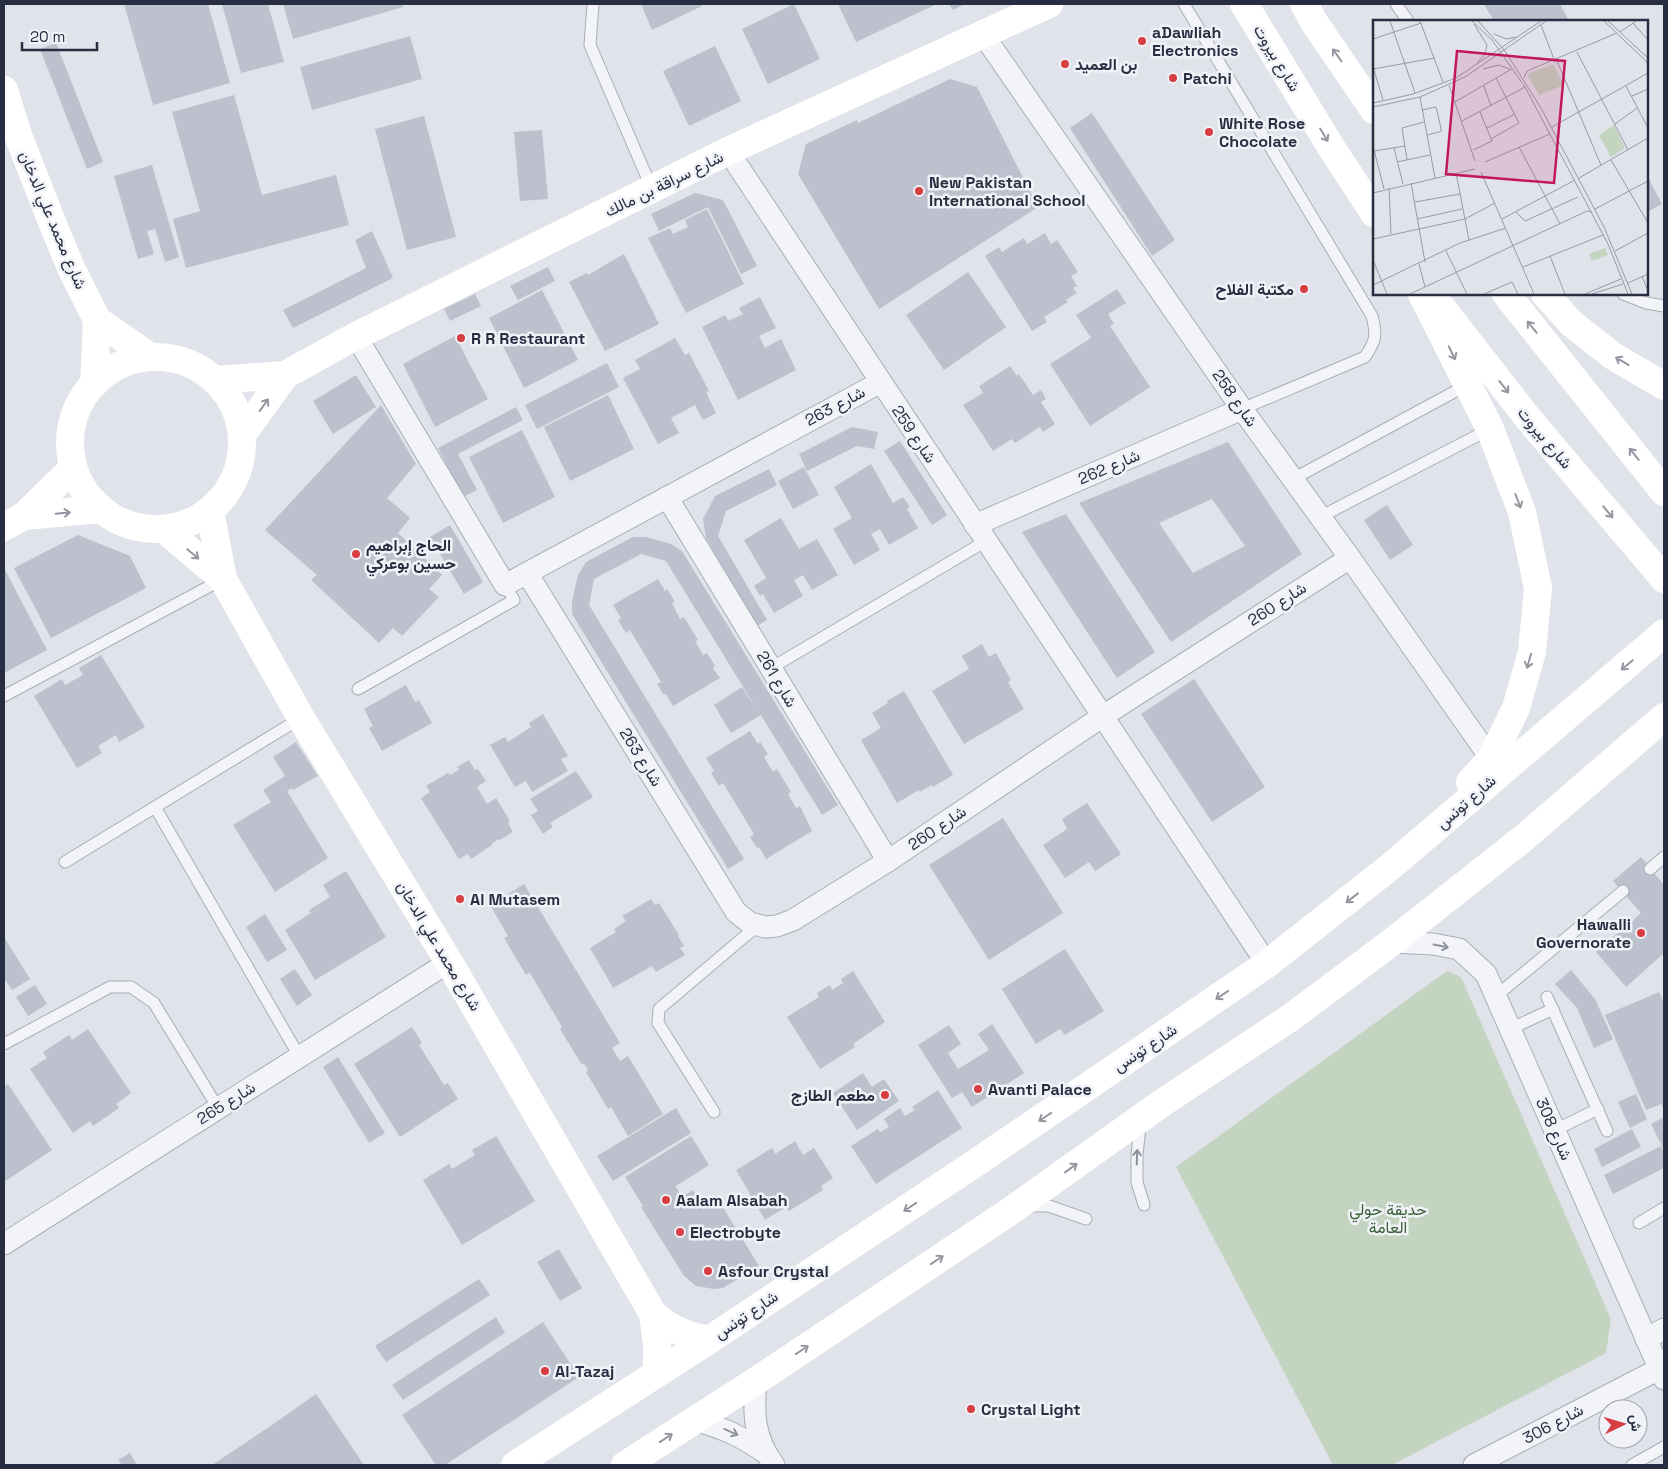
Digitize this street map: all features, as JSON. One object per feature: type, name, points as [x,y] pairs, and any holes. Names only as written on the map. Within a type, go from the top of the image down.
[{"type":"main road","name":"شارع سراقة بن مالك","points":[[215,380],[285,375],[356,336],[728,152],[1048,4]]},
{"type":"main road","name":"شارع بيروت","points":[[1244,4],[1331,147],[1373,211]]},
{"type":"main road","points":[[1304,4],[1314,22],[1373,108]]},
{"type":"main road","points":[[1356,83],[1373,103]]},
{"type":"main road","name":"شارع محمد علي الدخان","points":[[4,90],[11,138],[97,320],[149,356]]},
{"type":"main road","points":[[1390,867],[1491,759],[1516,708],[1532,652],[1538,588],[1522,512],[1490,429],[1422,295]]},
{"type":"main road","name":"شارع بيروت","points":[[1432,295],[1527,417],[1664,578]]},
{"type":"main road","points":[[1507,295],[1664,492]]},
{"type":"main road","points":[[1546,295],[1571,323],[1613,356],[1664,386]]},
{"type":"main road","name":"شارع محمد علي الدخان","points":[[94,384],[97,320]]},
{"type":"main road","points":[[149,356],[182,360],[198,367],[215,380],[232,402],[242,435],[242,452],[238,469],[232,485],[222,499],[210,511],[195,520],[180,526],[164,529],[146,529],[130,525],[115,519],[101,509],[85,490],[74,468],[70,450],[70,434],[74,417],[80,401],[94,384],[102,375],[117,366],[149,356]]},
{"type":"main road","name":"شارع سراقة بن مالك","points":[[242,435],[285,375]]},
{"type":"main road","points":[[14,521],[74,468]]},
{"type":"main road","points":[[14,521],[101,509]]},
{"type":"main road","name":"شارع محمد علي الدخان","points":[[210,511],[223,580],[301,718],[449,962],[653,1314],[665,1325],[679,1333],[709,1340]]},
{"type":"main road","name":"شارع محمد علي الدخان","points":[[164,529],[223,580]]},
{"type":"main road","name":"شارع تونس","points":[[515,1465],[709,1340],[977,1162],[1267,964],[1390,867],[1664,633]]},
{"type":"main road","points":[[625,1465],[756,1381],[1009,1212],[1162,1103],[1290,1018],[1392,942],[1525,837],[1664,717]]},
{"type":"main road","name":"شارع محمد علي الدخان","points":[[653,1314],[658,1373]]},
{"type":"street","name":"شارع 258","points":[[982,33],[1242,409],[1350,558],[1491,759]]},
{"type":"street","name":"شارع 259","points":[[728,152],[879,383],[1103,716]]},
{"type":"street","points":[[356,336],[505,585]]},
{"type":"street","name":"شارع 263","points":[[505,585],[879,383]]},
{"type":"street","name":"شارع 262","points":[[981,533],[1242,409]]},
{"type":"street","name":"شارع 261","points":[[667,497],[888,861]]},
{"type":"street","name":"شارع 260","points":[[761,927],[777,926],[793,920],[888,861],[1103,716],[1350,558]]},
{"type":"street","name":"شارع 263","points":[[527,573],[736,912],[750,923],[761,927]]},
{"type":"street","points":[[1103,716],[1267,964]]},
{"type":"street","name":"شارع 308","points":[[1392,942],[1433,944],[1459,949],[1486,974],[1554,1130],[1655,1334],[1661,1374]]},
{"type":"street","name":"شارع 265","points":[[4,1244],[449,962]]},
{"type":"street","name":"شارع 306","points":[[1474,1465],[1661,1374]]},
{"type":"street","points":[[756,1381],[754,1405],[757,1429],[769,1459]]},
{"type":"street","points":[[694,1420],[719,1426],[743,1437],[769,1459]]},
{"type":"lane","points":[[593,4],[590,45],[652,189]]},
{"type":"lane","points":[[1184,4],[1372,316],[1376,331],[1374,342],[1365,357],[1242,409]]},
{"type":"lane","points":[[1396,4],[1407,20]]},
{"type":"lane","points":[[1626,295],[1646,303],[1664,306]]},
{"type":"lane","points":[[1293,479],[1467,385]]},
{"type":"lane","points":[[1320,517],[1490,429]]},
{"type":"lane","points":[[770,668],[981,533]]},
{"type":"lane","points":[[4,696],[223,580]]},
{"type":"lane","points":[[358,690],[514,600],[505,585]]},
{"type":"lane","points":[[65,862],[301,718]]},
{"type":"lane","points":[[155,807],[299,1056]]},
{"type":"lane","points":[[1650,869],[1664,856]]},
{"type":"lane","points":[[1496,996],[1622,891]]},
{"type":"lane","points":[[714,1112],[658,1023],[659,1009],[761,927]]},
{"type":"lane","points":[[4,1044],[110,987],[130,987],[154,1004],[218,1108]]},
{"type":"lane","points":[[1548,997],[1607,1131]]},
{"type":"lane","points":[[1510,1029],[1553,1010]]},
{"type":"lane","points":[[1144,1204],[1137,1182],[1140,1127],[1162,1103]]},
{"type":"lane","points":[[1554,1130],[1598,1109]]},
{"type":"lane","points":[[1009,1212],[1030,1206],[1049,1206],[1086,1220]]},
{"type":"lane","points":[[1639,1224],[1664,1208]]},
{"type":"lane","points":[[1632,1465],[1664,1447]]},
{"type":"green space","name":"حديقة حولي العامة","points":[[1447,971],[1461,977],[1611,1319],[1606,1353],[1392,1465],[1333,1465],[1176,1167]]},
{"type":"building","points":[[124,4],[208,4],[230,83],[153,105]]},
{"type":"building","points":[[222,4],[268,4],[284,62],[241,73]]},
{"type":"building","points":[[283,4],[402,4],[403,7],[293,39]]},
{"type":"building","points":[[641,4],[701,4],[702,6],[652,30]]},
{"type":"building","points":[[794,4],[820,59],[768,84],[742,29]]},
{"type":"building","points":[[838,4],[937,4],[856,42]]},
{"type":"building","points":[[949,4],[965,4],[953,10]]},
{"type":"building","points":[[1484,4],[1560,4],[1568,20],[1493,20]]},
{"type":"building","points":[[410,36],[422,79],[312,110],[300,67]]},
{"type":"building","points":[[56,43],[103,162],[87,169],[40,49]]},
{"type":"building","points":[[715,46],[741,101],[689,126],[663,71]]},
{"type":"building","name":"New Pakistan International School","points":[[950,79],[977,87],[1038,207],[879,309],[798,174],[806,144],[857,120],[858,123]]},
{"type":"building","points":[[234,95],[262,195],[336,175],[349,225],[186,268],[173,219],[200,211],[172,112]]},
{"type":"building","points":[[1092,113],[1175,240],[1152,256],[1070,128]]},
{"type":"building","points":[[424,116],[456,237],[407,250],[375,129]]},
{"type":"building","points":[[542,130],[548,199],[520,201],[514,132]]},
{"type":"building","points":[[152,165],[179,257],[165,262],[155,229],[147,231],[154,254],[138,259],[114,176]]},
{"type":"building","points":[[1648,177],[1662,204],[1648,211]]},
{"type":"building","points":[[695,193],[723,200],[757,266],[741,274],[708,207],[659,231],[651,214]]},
{"type":"building","points":[[707,209],[744,284],[686,313],[648,238],[670,228],[673,234],[688,227],[685,220]]},
{"type":"building","points":[[372,231],[393,278],[293,328],[283,310],[366,268],[355,240]]},
{"type":"building","points":[[1045,233],[1051,244],[1057,240],[1078,272],[1071,276],[1077,286],[1073,288],[1077,293],[1066,300],[1068,302],[1044,317],[1047,322],[1032,331],[985,256],[999,247],[1002,252],[1024,238],[1027,244]]},
{"type":"building","points":[[624,254],[659,324],[605,351],[569,282],[587,273],[588,275]]},
{"type":"building","points":[[548,267],[555,281],[518,300],[510,286]]},
{"type":"building","points":[[968,272],[1006,327],[944,370],[906,315]]},
{"type":"building","points":[[1117,289],[1126,303],[1108,314],[1114,324],[1110,326],[1150,387],[1090,426],[1050,364],[1091,338],[1076,315]]},
{"type":"building","points":[[542,290],[578,360],[524,388],[489,318]]},
{"type":"building","points":[[475,294],[481,306],[450,321],[444,309]]},
{"type":"building","points":[[760,297],[776,328],[759,336],[765,348],[781,339],[796,370],[738,400],[702,327],[725,315],[728,321],[743,314],[739,308]]},
{"type":"building","points":[[455,336],[488,399],[435,427],[403,364]]},
{"type":"building","points":[[675,338],[685,355],[689,353],[709,391],[706,392],[716,413],[703,420],[695,405],[671,418],[679,433],[658,444],[623,378],[640,369],[635,360]]},
{"type":"building","points":[[607,363],[619,387],[537,429],[525,405]]},
{"type":"building","points":[[1010,366],[1017,376],[1019,374],[1033,395],[1041,390],[1046,399],[1041,402],[1055,424],[1043,432],[1040,427],[1015,443],[1012,439],[993,451],[963,405],[983,393],[979,386]]},
{"type":"building","points":[[356,375],[376,407],[333,434],[313,401]]},
{"type":"building","points":[[608,395],[634,449],[570,481],[544,427]]},
{"type":"building","name":"الحاج إبراهيم حسين بوعركي","points":[[381,405],[416,464],[387,498],[410,518],[398,533],[442,575],[429,589],[439,597],[402,636],[393,628],[379,643],[311,580],[317,575],[265,530]]},
{"type":"building","points":[[516,407],[523,420],[458,454],[477,490],[463,497],[438,448]]},
{"type":"building","points":[[852,427],[878,432],[874,449],[857,446],[807,471],[799,454]]},
{"type":"building","points":[[522,430],[555,497],[503,523],[469,457]]},
{"type":"building","points":[[900,441],[947,515],[932,525],[884,451]]},
{"type":"building","points":[[1228,442],[1302,554],[1171,642],[1079,503]],"holes":[[[1212,499],[1245,546],[1193,573],[1159,523]]]},
{"type":"building","points":[[871,464],[893,503],[903,497],[910,507],[907,509],[918,528],[889,545],[880,529],[871,534],[880,550],[854,565],[833,529],[852,518],[834,487]]},
{"type":"building","points":[[804,467],[819,495],[793,509],[778,481]]},
{"type":"building","points":[[769,469],[777,485],[726,511],[718,536],[767,620],[757,626],[706,538],[703,519],[715,496]]},
{"type":"building","points":[[1387,505],[1413,545],[1390,560],[1364,520]]},
{"type":"building","points":[[1066,514],[1155,652],[1117,678],[1022,532]]},
{"type":"building","points":[[781,518],[799,549],[817,539],[838,575],[812,590],[803,575],[794,580],[803,596],[774,613],[763,594],[760,596],[754,586],[766,578],[744,540]]},
{"type":"building","points":[[450,525],[483,582],[464,594],[430,537]]},
{"type":"building","points":[[78,535],[130,556],[146,588],[51,638],[14,568]]},
{"type":"building","points":[[633,537],[646,537],[671,544],[682,551],[838,805],[822,815],[761,715],[731,733],[714,705],[742,687],[759,713],[666,561],[641,554],[594,579],[589,605],[744,859],[728,869],[572,614],[572,601],[578,575],[586,562]]},
{"type":"building","points":[[4,568],[47,650],[4,673]]},
{"type":"building","points":[[658,579],[665,591],[667,589],[675,602],[672,603],[680,619],[684,617],[698,640],[695,641],[703,655],[707,653],[715,666],[713,668],[720,678],[673,706],[657,684],[661,682],[630,630],[626,633],[618,620],[621,618],[613,605]]},
{"type":"building","points":[[982,644],[989,657],[996,653],[1011,680],[1008,682],[1024,709],[964,744],[932,691],[969,669],[962,656]]},
{"type":"building","points":[[101,655],[145,727],[119,742],[116,735],[98,746],[102,753],[77,768],[34,696],[62,679],[65,685],[83,675],[79,668]]},
{"type":"building","points":[[1194,679],[1265,787],[1212,822],[1141,714]]},
{"type":"building","points":[[406,685],[415,702],[419,700],[432,723],[382,751],[369,728],[373,726],[364,709]]},
{"type":"building","points":[[904,691],[953,775],[933,787],[932,785],[920,792],[919,790],[897,803],[861,740],[881,728],[872,713]]},
{"type":"building","points":[[543,714],[568,756],[561,759],[568,771],[532,792],[526,781],[515,787],[490,745],[505,737],[508,742],[531,727],[529,723]]},
{"type":"building","points":[[750,731],[758,744],[760,742],[768,754],[764,757],[773,772],[777,769],[791,792],[788,794],[796,808],[800,806],[812,831],[766,859],[750,837],[754,834],[723,783],[719,786],[711,773],[714,771],[706,758]]},
{"type":"building","points":[[296,742],[318,776],[293,790],[292,788],[287,791],[328,858],[275,892],[233,825],[271,802],[263,790],[285,776],[273,757]]},
{"type":"building","points":[[469,760],[475,770],[478,769],[486,781],[477,787],[487,804],[496,798],[510,821],[508,823],[513,832],[491,844],[471,859],[468,854],[459,859],[421,798],[430,792],[426,786],[448,773],[450,775],[459,770],[457,767]]},
{"type":"building","points":[[576,771],[593,797],[550,823],[553,827],[543,834],[531,815],[538,811],[530,799]]},
{"type":"building","points":[[1087,803],[1121,854],[1095,871],[1089,862],[1065,878],[1043,845],[1067,829],[1062,819]]},
{"type":"building","points":[[1003,818],[1063,913],[989,960],[929,865]]},
{"type":"building","name":"Hawalli Governorate","points":[[1641,857],[1664,885],[1664,953],[1626,987],[1596,952],[1641,913],[1613,881]]},
{"type":"building","points":[[346,871],[386,937],[315,980],[285,930],[311,913],[309,910],[330,897],[323,885]]},
{"type":"building","points":[[524,884],[620,1043],[612,1048],[620,1061],[628,1056],[663,1114],[628,1136],[611,1107],[608,1109],[586,1072],[588,1070],[584,1063],[582,1065],[560,1029],[562,1027],[530,973],[526,975],[504,938],[508,936],[490,905]]},
{"type":"building","points":[[651,899],[655,905],[659,903],[679,935],[684,946],[680,948],[685,955],[656,972],[652,966],[613,988],[590,948],[616,932],[614,929],[626,921],[622,916]]},
{"type":"building","points":[[265,914],[287,950],[267,962],[246,927]]},
{"type":"building","points":[[4,937],[30,979],[12,990],[4,978]]},
{"type":"building","points":[[1065,949],[1104,1011],[1065,1035],[1060,1029],[1036,1044],[1002,989]]},
{"type":"building","points":[[295,969],[312,995],[297,1006],[280,979]]},
{"type":"building","points":[[1571,970],[1595,999],[1613,1039],[1594,1048],[1577,1008],[1555,984]]},
{"type":"building","points":[[853,971],[885,1022],[853,1044],[855,1047],[820,1069],[787,1017],[819,997],[817,993],[830,985],[832,990],[843,983],[841,979]]},
{"type":"building","points":[[35,985],[47,1004],[28,1016],[16,997]]},
{"type":"building","points":[[1659,992],[1664,1004],[1664,1107],[1661,1104],[1646,1110],[1605,1015]]},
{"type":"building","points":[[992,1024],[1024,1073],[972,1107],[962,1092],[952,1098],[918,1045],[949,1025],[961,1044],[948,1053],[958,1069],[989,1050],[978,1034]]},
{"type":"building","points":[[412,1027],[422,1043],[419,1045],[444,1085],[448,1083],[458,1099],[400,1137],[354,1064]]},
{"type":"building","points":[[88,1029],[131,1093],[116,1104],[119,1108],[93,1126],[90,1121],[73,1133],[30,1069],[47,1058],[43,1052],[69,1035],[72,1040]]},
{"type":"building","points":[[338,1057],[385,1133],[369,1143],[323,1067]]},
{"type":"building","points":[[863,1073],[872,1087],[884,1079],[899,1101],[857,1130],[833,1093]]},
{"type":"building","points":[[8,1084],[52,1150],[4,1182],[4,1087]]},
{"type":"building","points":[[938,1090],[962,1128],[876,1184],[851,1146],[878,1129],[880,1132],[889,1127],[884,1119],[900,1108],[905,1116],[915,1110],[912,1107]]},
{"type":"building","points":[[1636,1094],[1647,1119],[1630,1128],[1618,1102]]},
{"type":"building","points":[[676,1108],[691,1133],[613,1181],[597,1156]]},
{"type":"building","points":[[1664,1117],[1664,1150],[1651,1124]]},
{"type":"building","points":[[1632,1129],[1641,1147],[1602,1167],[1594,1149]]},
{"type":"building","points":[[496,1136],[535,1201],[462,1245],[423,1180],[449,1164],[452,1169],[475,1155],[472,1150]]},
{"type":"building","points":[[691,1136],[709,1165],[676,1187],[682,1197],[693,1190],[702,1204],[716,1196],[759,1266],[723,1288],[714,1289],[696,1286],[684,1276],[641,1207],[643,1206],[625,1177]]},
{"type":"building","points":[[795,1141],[803,1155],[814,1148],[833,1178],[821,1186],[823,1190],[789,1211],[786,1207],[765,1220],[736,1170],[772,1148],[775,1154]]},
{"type":"building","points":[[1661,1146],[1664,1153],[1664,1168],[1613,1194],[1604,1175]]},
{"type":"building","points":[[559,1249],[582,1288],[560,1301],[537,1262]]},
{"type":"building","points":[[479,1279],[490,1295],[386,1362],[375,1346]]},
{"type":"building","points":[[496,1317],[505,1333],[403,1400],[392,1385]]},
{"type":"building","points":[[543,1322],[579,1377],[445,1465],[436,1465],[402,1415]]},
{"type":"building","points":[[316,1394],[364,1465],[212,1465],[272,1425]]},
{"type":"building","points":[[130,1453],[137,1465],[122,1465],[118,1460]]},
{"type":"place","name":"aDawliah Electronics","points":[[1142,41]]},
{"type":"place","name":"بن العميد","points":[[1065,64]]},
{"type":"place","name":"Patchi","points":[[1173,78]]},
{"type":"place","name":"White Rose Chocolate","points":[[1209,132]]},
{"type":"place","name":"New Pakistan International School","points":[[919,191]]},
{"type":"place","name":"مكتبة الفلاح","points":[[1304,289]]},
{"type":"place","name":"R R Restaurant","points":[[461,338]]},
{"type":"place","name":"الحاج إبراهيم حسين بوعركي","points":[[356,554]]},
{"type":"place","name":"Al Mutasem","points":[[460,899]]},
{"type":"place","name":"Hawalli Governorate","points":[[1641,933]]},
{"type":"place","name":"Avanti Palace","points":[[978,1089]]},
{"type":"place","name":"مطعم الطازج","points":[[885,1095]]},
{"type":"place","name":"Aalam Alsabah","points":[[666,1200]]},
{"type":"place","name":"Electrobyte","points":[[680,1232]]},
{"type":"place","name":"Asfour Crystal","points":[[708,1271]]},
{"type":"place","name":"Al-Tazaj","points":[[545,1371]]},
{"type":"place","name":"Crystal Light","points":[[971,1409]]}]
